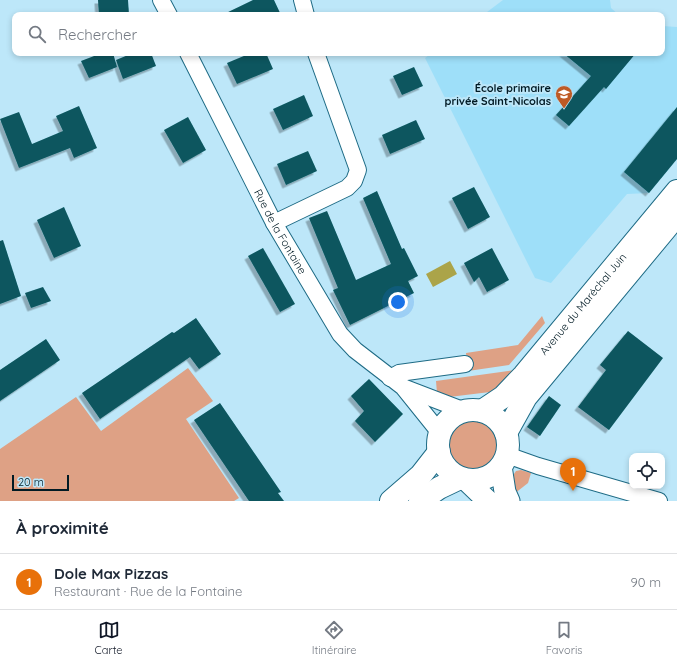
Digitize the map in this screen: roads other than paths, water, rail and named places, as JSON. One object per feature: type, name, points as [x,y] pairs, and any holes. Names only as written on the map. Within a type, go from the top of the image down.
[{"type":"main road","name":"Avenue du Maréchal Juin","points":[[474,411],[503,397],[524,375],[677,191]]},
{"type":"main road","name":"Avenue du Maréchal Juin","points":[[506,433],[526,397],[677,215]]},
{"type":"main road","points":[[391,501],[420,475],[439,443],[450,419],[474,411],[498,421],[506,433],[508,444],[504,460],[488,477],[478,480],[463,479],[451,473],[445,466],[439,443]]},
{"type":"main road","points":[[420,501],[439,488],[463,479]]},
{"type":"street","points":[[161,0],[167,12]]},
{"type":"street","points":[[302,0],[305,12]]},
{"type":"street","name":"Rue de la Fontaine","points":[[190,56],[274,223],[340,334],[355,350],[403,387],[474,411]]},
{"type":"street","points":[[274,223],[347,188],[354,181],[358,170],[317,56]]},
{"type":"street","points":[[390,378],[399,373],[465,364]]},
{"type":"street","name":"Rue de la Fontaine","points":[[403,387],[439,443]]},
{"type":"street","points":[[509,501],[505,492],[504,460],[538,466],[659,501]]},
{"type":"street","points":[[463,479],[488,501]]},
{"type":"place","name":"École primaire privée Saint-Nicolas","points":[[564,109]]},
{"type":"place","name":"Dole Max Pizzas","points":[[573,491]]}]
